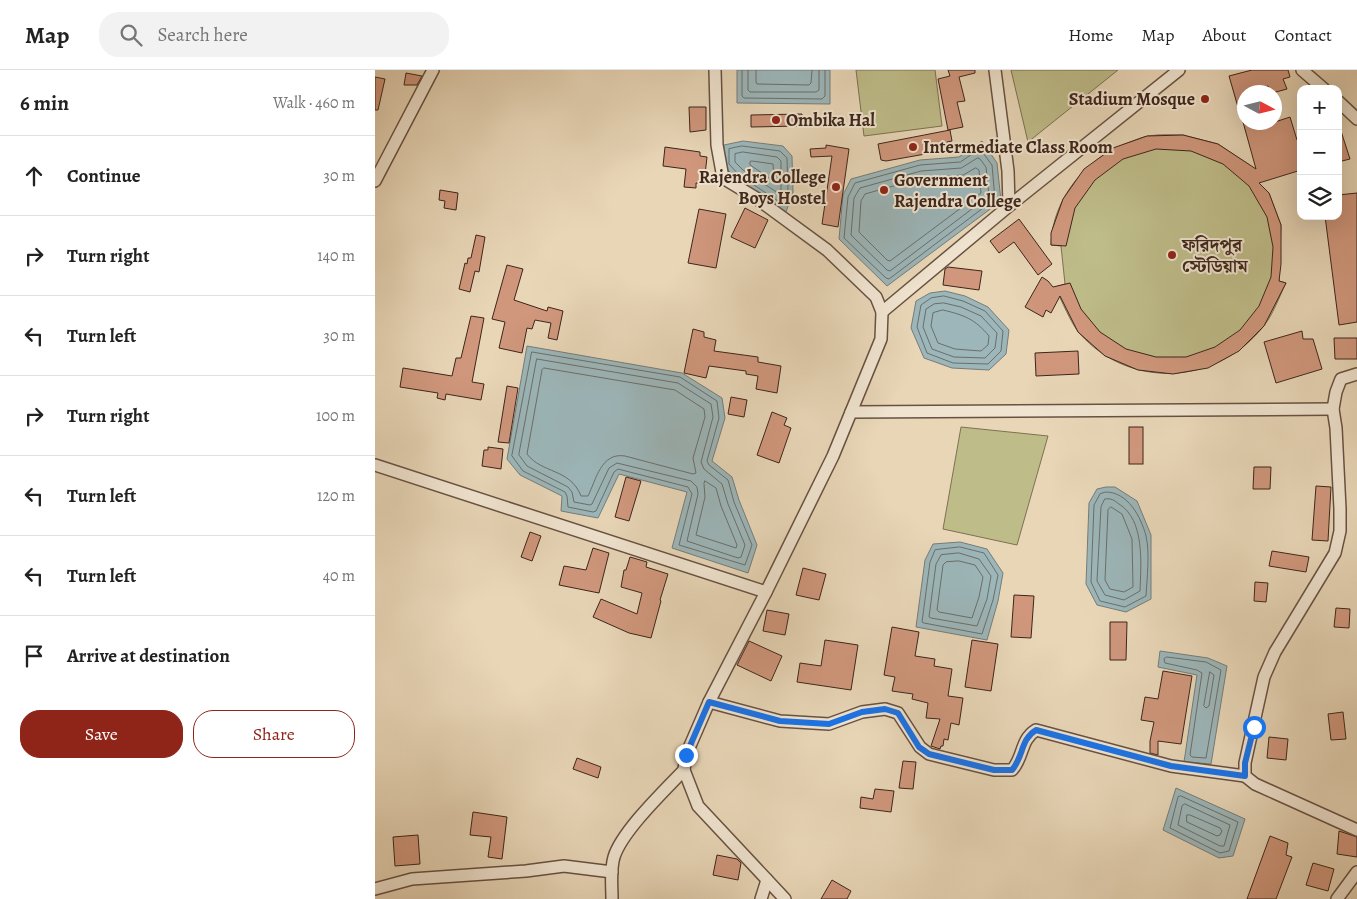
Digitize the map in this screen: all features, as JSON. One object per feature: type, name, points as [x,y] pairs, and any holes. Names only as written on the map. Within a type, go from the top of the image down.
[{"type":"street","points":[[375,181],[433,70]]},
{"type":"street","points":[[715,70],[717,145],[723,178],[756,198],[827,250],[876,297],[882,312],[881,339],[833,456],[709,702],[686,755],[684,770],[698,806],[785,899]]},
{"type":"street","points":[[995,70],[1008,170],[1009,206]]},
{"type":"street","points":[[882,312],[1009,206],[1179,70]]},
{"type":"street","points":[[1302,70],[1319,85]]},
{"type":"street","points":[[1342,105],[1357,119]]},
{"type":"street","points":[[1245,776],[1245,763],[1265,677],[1275,652],[1335,553],[1340,532],[1340,509],[1336,428],[1333,409],[1341,379],[1357,374]]},
{"type":"street","points":[[851,412],[1333,409]]},
{"type":"street","points":[[375,465],[766,592]]},
{"type":"street","points":[[709,702],[780,721],[829,724],[862,712],[885,709],[898,713],[919,747],[929,754],[994,770],[1012,770],[1018,763],[1028,735],[1036,730],[1171,766],[1245,776],[1255,784],[1357,830]]},
{"type":"street","points":[[612,899],[612,872],[614,858],[619,846],[644,813],[684,770]]},
{"type":"street","points":[[375,889],[412,880],[564,866],[612,872]]},
{"type":"street","points":[[1337,899],[1357,872]]},
{"type":"street","points":[[761,899],[767,880]]},
{"type":"shaded area","points":[[856,70],[935,70],[942,126],[864,136]]},
{"type":"shaded area","points":[[1011,70],[1118,70],[1028,142]]},
{"type":"shaded area","name":"ফরিদপুর স্টেডিয়াম","points":[[1183,135],[1218,144],[1251,166],[1247,171],[1269,193],[1281,225],[1279,281],[1286,283],[1267,322],[1244,346],[1222,360],[1198,369],[1173,373],[1148,372],[1123,365],[1100,352],[1077,330],[1055,287],[1065,284],[1061,246],[1051,245],[1053,228],[1065,196],[1086,169],[1100,158],[1114,149],[1143,137]]},
{"type":"shaded area","points":[[961,427],[1048,436],[1017,545],[943,529]]},
{"type":"water","points":[[737,70],[830,70],[830,104],[737,103]]},
{"type":"water","points":[[743,141],[783,146],[792,156],[793,192],[786,212],[736,178],[723,165],[724,145]]},
{"type":"water","points":[[982,141],[997,163],[1001,201],[887,286],[839,239],[843,195],[851,179],[920,160],[959,157]]},
{"type":"water","points":[[945,291],[965,296],[988,307],[1009,330],[1006,354],[989,370],[952,368],[924,358],[911,328],[916,301],[930,293]]},
{"type":"water","points":[[527,346],[682,373],[722,398],[725,418],[712,461],[732,477],[757,545],[748,573],[672,548],[687,492],[619,474],[598,518],[561,511],[562,496],[520,475],[507,459]]},
{"type":"water","points":[[1115,487],[1137,501],[1151,535],[1151,599],[1126,612],[1097,605],[1086,584],[1089,503],[1097,489]]},
{"type":"water","points":[[960,542],[987,549],[1003,573],[998,601],[987,640],[916,627],[925,560],[933,544]]},
{"type":"water","points":[[1160,651],[1208,658],[1227,666],[1211,764],[1184,762],[1197,675],[1158,667]]},
{"type":"water","points":[[1176,788],[1245,819],[1233,856],[1219,858],[1163,830]]},
{"type":"building","points":[[948,70],[975,70],[975,73],[959,77],[965,101],[957,102],[963,127],[948,130],[938,79],[950,76]]},
{"type":"building","points":[[1252,70],[1288,70],[1290,77],[1283,79],[1287,89],[1282,90],[1282,85],[1237,85],[1237,104],[1229,76]]},
{"type":"building","points":[[406,73],[422,76],[417,85],[404,85]]},
{"type":"building","points":[[375,77],[385,79],[378,110],[375,110]]},
{"type":"building","points":[[689,107],[706,107],[706,130],[690,132]]},
{"type":"building","name":"Ombika Hal","points":[[802,114],[802,126],[751,127],[751,115]]},
{"type":"building","points":[[1290,117],[1297,140],[1297,171],[1259,183],[1269,193],[1281,225],[1279,281],[1286,283],[1264,326],[1239,351],[1208,368],[1173,374],[1138,370],[1105,356],[1078,332],[1060,296],[1051,313],[1046,310],[1043,317],[1025,307],[1042,277],[1053,287],[1070,283],[1081,309],[1100,332],[1126,349],[1156,357],[1186,357],[1215,347],[1240,330],[1259,306],[1271,277],[1273,247],[1267,217],[1249,186],[1223,164],[1191,151],[1156,149],[1123,159],[1095,180],[1075,208],[1066,246],[1051,245],[1051,233],[1063,199],[1084,169],[1113,148],[1147,136],[1183,135],[1218,144],[1256,169],[1245,130],[1282,130],[1282,120]]},
{"type":"building","name":"Intermediate Class Room","points":[[950,130],[952,141],[947,142],[948,150],[886,161],[881,160],[878,144]]},
{"type":"building","points":[[1342,134],[1350,159],[1342,161]]},
{"type":"building","name":"Rajendra College Boys Hostel","points":[[826,145],[849,149],[838,227],[822,224],[832,156],[811,157],[810,149],[826,148]]},
{"type":"building","points":[[665,147],[700,152],[700,156],[707,157],[704,184],[696,183],[696,188],[684,187],[686,169],[663,166]]},
{"type":"building","points":[[440,190],[458,193],[456,210],[444,208],[445,201],[439,200]]},
{"type":"building","points":[[1357,193],[1357,322],[1339,325],[1326,220],[1342,220],[1342,195]]},
{"type":"building","points":[[745,208],[768,220],[755,248],[731,237]]},
{"type":"building","points":[[699,209],[726,214],[716,268],[688,263]]},
{"type":"building","points":[[1019,219],[1052,264],[1038,275],[1014,242],[999,253],[990,241]]},
{"type":"building","points":[[476,235],[485,237],[479,272],[475,271],[470,292],[459,289],[465,263],[467,264],[468,258],[471,258]]},
{"type":"building","points":[[507,265],[523,269],[514,300],[547,311],[548,307],[563,311],[557,340],[548,338],[551,323],[535,320],[532,329],[527,328],[522,353],[499,348],[505,322],[492,319]]},
{"type":"building","points":[[948,267],[982,271],[979,290],[943,285],[945,269]]},
{"type":"building","points":[[471,316],[484,318],[472,382],[484,384],[481,400],[446,394],[445,400],[437,398],[438,393],[400,387],[403,368],[452,376],[456,358],[461,358]]},
{"type":"building","points":[[693,329],[704,332],[704,337],[716,340],[714,351],[758,357],[758,362],[781,366],[777,393],[756,389],[758,376],[746,374],[746,371],[709,366],[706,378],[684,373]]},
{"type":"building","points":[[1302,331],[1303,339],[1313,339],[1322,369],[1276,383],[1264,342]]},
{"type":"building","points":[[1334,338],[1357,338],[1357,359],[1335,359]]},
{"type":"building","points":[[1078,351],[1079,374],[1036,376],[1035,353]]},
{"type":"building","points":[[507,386],[518,388],[509,443],[498,442]]},
{"type":"building","points":[[731,397],[747,400],[744,417],[728,414]]},
{"type":"building","points":[[772,412],[787,418],[784,425],[791,428],[779,463],[757,455]]},
{"type":"building","points":[[1129,427],[1143,427],[1143,464],[1129,464]]},
{"type":"building","points":[[488,447],[503,449],[501,469],[482,466],[484,450],[488,450]]},
{"type":"building","points":[[1254,467],[1271,467],[1270,489],[1253,489]]},
{"type":"building","points":[[626,477],[641,481],[629,521],[615,517]]},
{"type":"building","points":[[1316,486],[1331,487],[1328,541],[1312,540]]},
{"type":"building","points":[[530,532],[541,536],[532,561],[521,557]]},
{"type":"building","points":[[593,548],[609,553],[599,593],[559,585],[564,566],[586,570]]},
{"type":"building","points":[[1272,551],[1309,557],[1306,572],[1269,566]]},
{"type":"building","points":[[630,557],[647,562],[646,567],[668,574],[651,638],[629,633],[593,617],[601,599],[637,614],[642,593],[621,587],[624,570],[626,570]]},
{"type":"building","points":[[803,568],[826,574],[819,600],[796,595]]},
{"type":"building","points":[[1255,582],[1268,583],[1266,602],[1254,601]]},
{"type":"building","points":[[1014,595],[1034,596],[1031,638],[1011,637]]},
{"type":"building","points":[[1336,608],[1350,609],[1349,628],[1334,627]]},
{"type":"building","points":[[767,610],[789,614],[785,635],[763,631]]},
{"type":"building","points":[[1110,622],[1127,622],[1126,660],[1110,660]]},
{"type":"building","points":[[892,627],[919,632],[915,656],[935,659],[934,666],[952,669],[948,696],[963,698],[959,725],[951,723],[948,740],[944,739],[943,746],[940,749],[931,746],[940,719],[926,718],[928,703],[912,699],[913,694],[892,691],[895,677],[884,675]]},
{"type":"building","points":[[825,640],[858,645],[851,690],[797,682],[800,663],[821,666]]},
{"type":"building","points":[[972,640],[998,644],[991,691],[965,687]]},
{"type":"building","points":[[749,641],[782,656],[771,681],[737,665]]},
{"type":"building","points":[[1163,671],[1192,676],[1181,744],[1158,741],[1158,755],[1150,753],[1150,741],[1154,722],[1141,720],[1145,697],[1158,699]]},
{"type":"building","points":[[1343,712],[1346,739],[1331,740],[1328,714]]},
{"type":"building","points":[[1269,737],[1288,739],[1286,760],[1267,758]]},
{"type":"building","points":[[577,758],[601,767],[598,778],[573,769]]},
{"type":"building","points":[[903,761],[916,762],[913,789],[899,788]]},
{"type":"building","points":[[875,789],[894,791],[891,812],[860,808],[861,797],[873,799]]},
{"type":"building","points":[[473,812],[507,817],[502,859],[488,857],[491,837],[470,835]]},
{"type":"building","points":[[1339,831],[1357,837],[1357,857],[1337,854]]},
{"type":"building","points":[[418,835],[420,864],[395,866],[393,837]]},
{"type":"building","points":[[1270,836],[1288,843],[1286,855],[1292,857],[1276,899],[1247,899]]},
{"type":"building","points":[[717,855],[737,859],[741,863],[738,880],[713,875]]},
{"type":"building","points":[[1313,863],[1334,869],[1328,891],[1306,885]]},
{"type":"building","points":[[832,880],[851,891],[847,899],[821,899]]},
{"type":"place","name":"Stadium Mosque","points":[[1205,99]]},
{"type":"place","name":"Ombika Hal","points":[[776,120]]},
{"type":"place","name":"Intermediate Class Room","points":[[913,147]]},
{"type":"place","name":"Rajendra College Boys Hostel","points":[[836,187]]},
{"type":"place","name":"Government Rajendra College","points":[[884,190]]},
{"type":"place","name":"ফরিদপুর স্টেডিয়াম","points":[[1172,255]]},
{"type":"route","points":[[686,755],[709,702],[780,721],[829,724],[862,712],[885,709],[898,713],[912,732],[919,747],[929,754],[994,770],[1012,770],[1018,763],[1028,735],[1036,730],[1171,766],[1245,776],[1245,763],[1254,727]]}]
